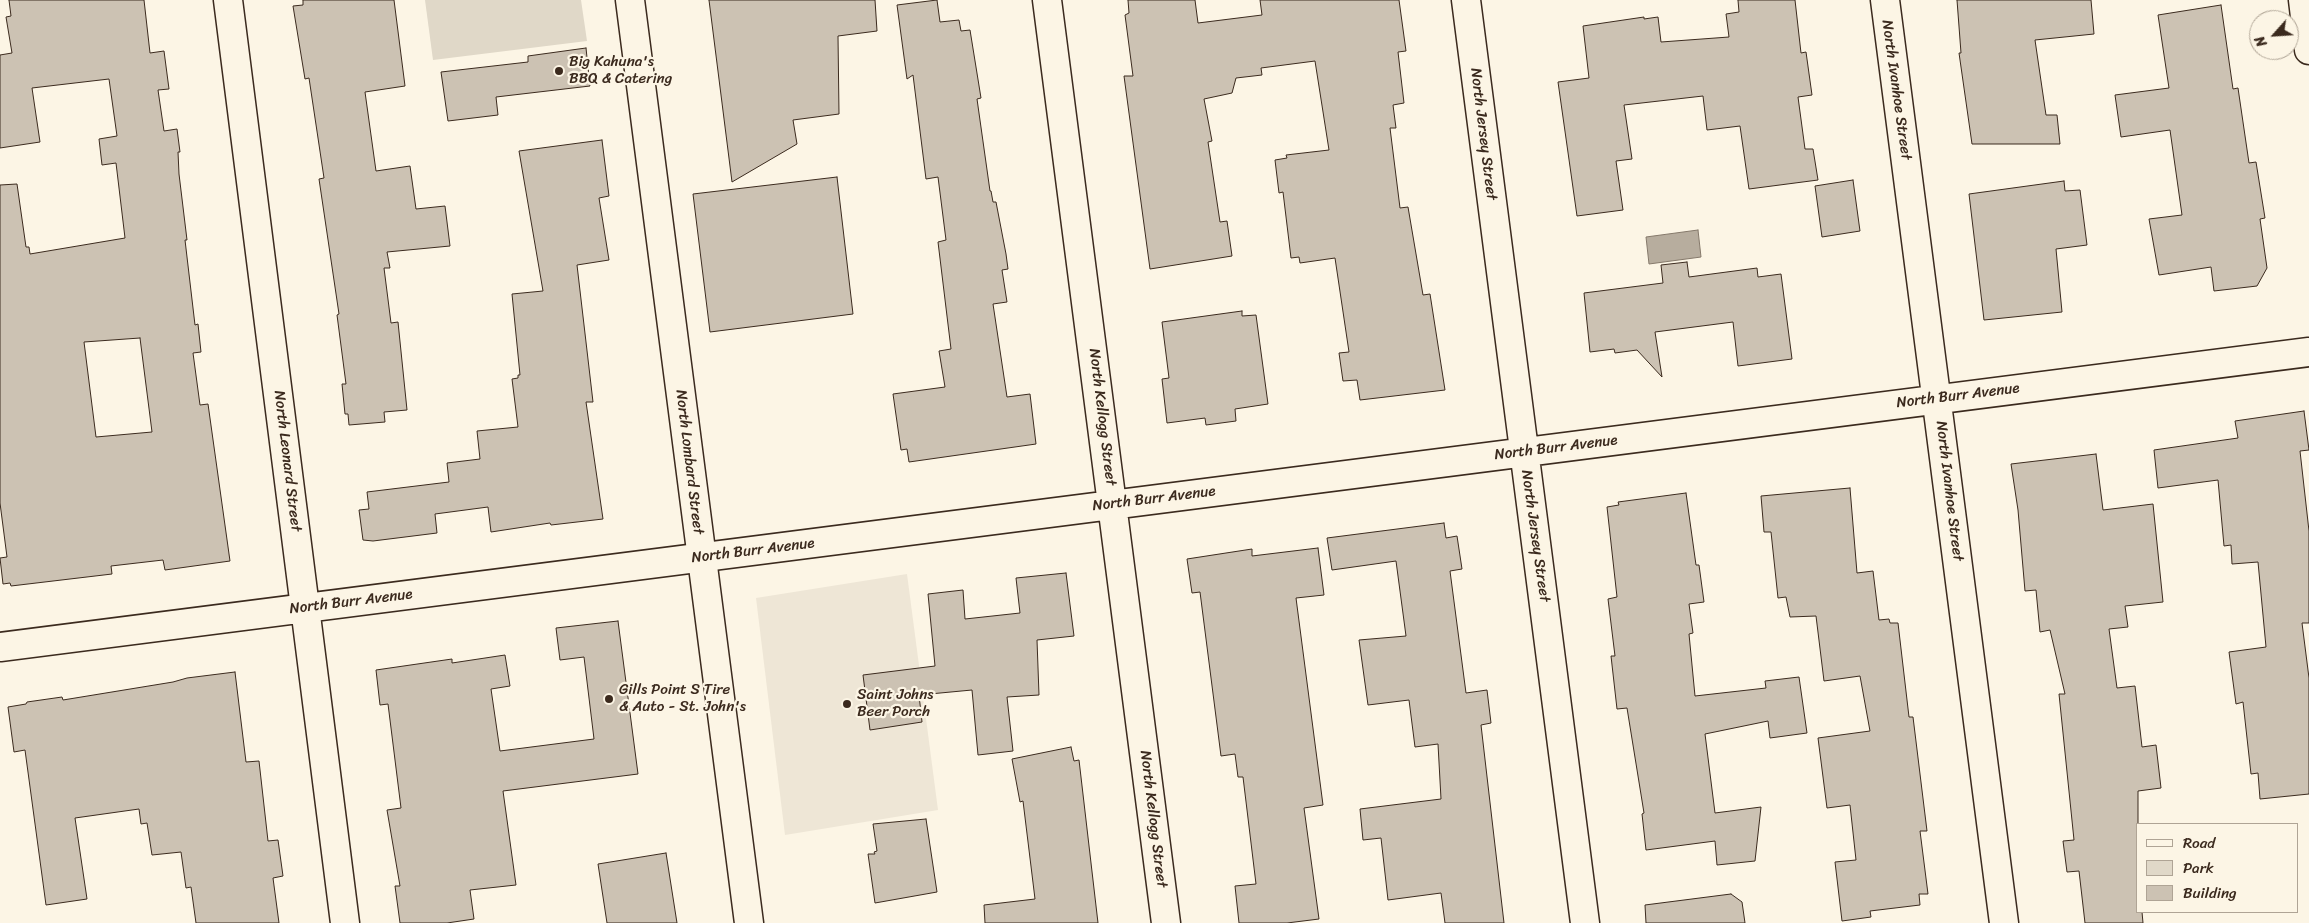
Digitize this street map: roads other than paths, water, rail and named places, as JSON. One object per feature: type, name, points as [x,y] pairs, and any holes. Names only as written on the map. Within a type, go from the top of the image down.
[{"type":"street","name":"North Leonard Street","points":[[228,0],[345,923]]},
{"type":"street","name":"North Lombard Street","points":[[630,0],[749,923]]},
{"type":"street","name":"North Kellogg Street","points":[[1048,0],[1166,923]]},
{"type":"street","name":"North Jersey Street","points":[[1466,0],[1585,923]]},
{"type":"street","name":"North Ivanhoe Street","points":[[1885,0],[2004,923]]},
{"type":"street","points":[[2303,0],[2309,50]]},
{"type":"street","name":"North Burr Avenue","points":[[0,647],[2309,352]]},
{"type":"place","name":"Big Kahuna's BBQ & Catering","points":[[559,71]]},
{"type":"place","name":"Gills Point S Tire & Auto - St. John's","points":[[609,699]]},
{"type":"place","name":"Saint Johns Beer Porch","points":[[847,704]]}]
